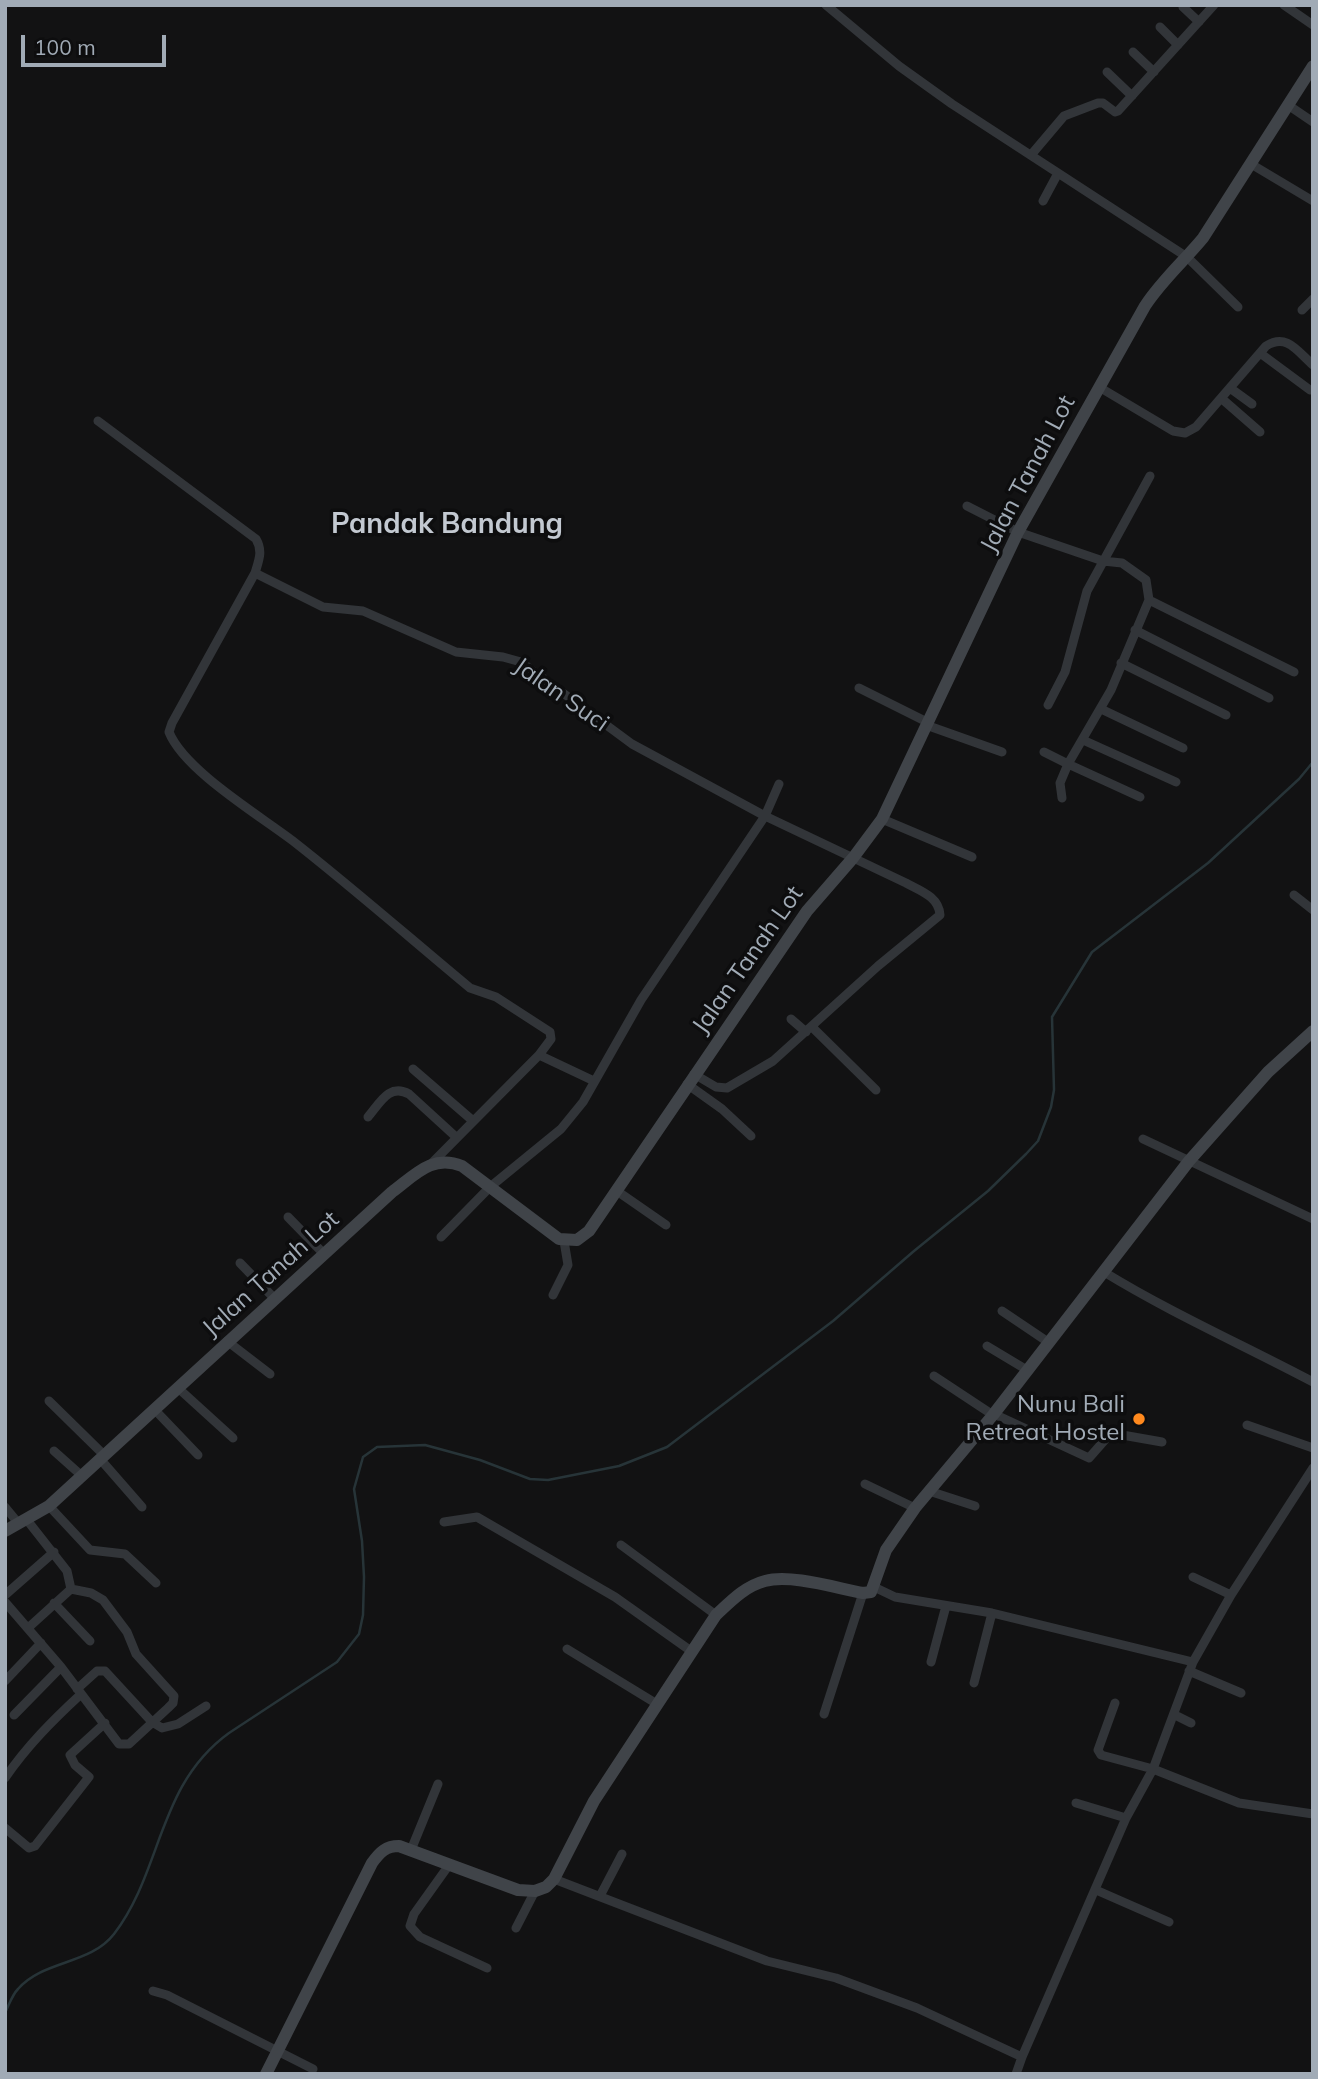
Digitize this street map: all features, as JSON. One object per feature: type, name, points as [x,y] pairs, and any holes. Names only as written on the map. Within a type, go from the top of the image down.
[{"type":"main road","name":"Jalan Tanah Lot","points":[[564,1241],[577,1240],[585,1235],[807,911],[853,858],[882,819],[1018,532],[1099,387],[1156,290],[1203,238],[1288,106],[1309,81],[1313,66]]},
{"type":"main road","points":[[266,2074],[276,2049],[372,1863],[387,1847],[400,1846],[519,1890],[535,1891],[545,1887],[554,1879],[594,1801],[716,1615],[750,1587],[774,1580],[868,1590],[887,1549],[915,1507],[993,1415],[1048,1342],[1268,1072],[1313,1031]]},
{"type":"main road","points":[[432,1163],[452,1162],[462,1166],[556,1238],[564,1241]]},
{"type":"main road","name":"Jalan Tanah Lot","points":[[5,1531],[49,1506],[274,1298],[393,1192],[432,1163]]},
{"type":"street","points":[[826,5],[909,74],[1187,257],[1238,306]]},
{"type":"street","points":[[1031,155],[1066,115],[1098,103],[1105,103],[1117,112],[1214,5]]},
{"type":"street","points":[[1284,5],[1313,25]]},
{"type":"street","points":[[1183,7],[1199,22]]},
{"type":"street","points":[[1160,27],[1178,45]]},
{"type":"street","points":[[1133,52],[1154,72]]},
{"type":"street","points":[[1107,72],[1132,96]]},
{"type":"street","points":[[1288,106],[1313,122]]},
{"type":"street","points":[[1251,164],[1313,201]]},
{"type":"street","points":[[1043,201],[1058,173]]},
{"type":"street","points":[[1302,310],[1313,299]]},
{"type":"street","points":[[1099,387],[1172,431],[1180,433],[1196,427],[1266,346],[1276,340],[1282,340],[1313,365]]},
{"type":"street","points":[[1260,353],[1310,390]]},
{"type":"street","points":[[1230,388],[1252,404]]},
{"type":"street","points":[[1221,398],[1260,432]]},
{"type":"street","points":[[98,421],[256,538],[260,546],[261,555],[255,573],[172,723],[169,732],[172,739],[194,767],[294,842],[470,988],[496,997],[550,1032],[551,1039],[539,1055],[432,1163]]},
{"type":"street","points":[[1048,705],[1065,672],[1087,591],[1150,476]]},
{"type":"street","points":[[967,506],[1018,532],[1103,561],[1122,563],[1144,577],[1148,587],[1149,600],[1101,709],[1068,764],[1060,783],[1062,798]]},
{"type":"street","name":"Jalan Suci","points":[[255,573],[323,607],[362,611],[456,652],[503,657],[521,662],[632,744],[765,816],[929,895],[937,905],[940,915],[878,966],[809,1030]]},
{"type":"street","points":[[1149,600],[1294,672]]},
{"type":"street","points":[[1135,630],[1269,698]]},
{"type":"street","points":[[1121,663],[1226,715]]},
{"type":"street","points":[[859,688],[926,724],[1002,752]]},
{"type":"street","points":[[1101,709],[1183,748]]},
{"type":"street","points":[[1083,740],[1176,782]]},
{"type":"street","points":[[1044,752],[1140,797]]},
{"type":"street","points":[[441,1237],[491,1187],[561,1129],[583,1102],[641,1000],[765,816],[779,784]]},
{"type":"street","points":[[882,819],[972,857]]},
{"type":"street","points":[[1294,895],[1313,910]]},
{"type":"street","points":[[791,1019],[809,1030],[876,1090]]},
{"type":"street","points":[[690,1079],[727,1088],[773,1062],[809,1030]]},
{"type":"street","points":[[539,1055],[594,1081]]},
{"type":"street","points":[[413,1069],[472,1120]]},
{"type":"street","points":[[690,1079],[751,1136]]},
{"type":"street","points":[[368,1117],[391,1091],[399,1089],[409,1094],[456,1137]]},
{"type":"street","points":[[1143,1139],[1313,1219]]},
{"type":"street","points":[[617,1191],[666,1225]]},
{"type":"street","points":[[288,1217],[324,1254]]},
{"type":"street","points":[[553,1294],[568,1265],[564,1241]]},
{"type":"street","points":[[240,1263],[274,1298]]},
{"type":"street","points":[[1105,1273],[1201,1326],[1256,1351],[1313,1382]]},
{"type":"street","points":[[1002,1311],[1048,1342]]},
{"type":"street","points":[[227,1341],[270,1374]]},
{"type":"street","points":[[987,1346],[1027,1370]]},
{"type":"street","points":[[934,1376],[993,1415],[1089,1458],[1111,1433],[1162,1442]]},
{"type":"street","points":[[178,1388],[233,1438]]},
{"type":"street","points":[[50,1401],[103,1458],[142,1507]]},
{"type":"street","points":[[154,1409],[198,1455]]},
{"type":"street","points":[[1247,1424],[1313,1448]]},
{"type":"street","points":[[54,1451],[82,1476]]},
{"type":"street","points":[[1016,2074],[1126,1818],[1153,1769],[1191,1667],[1231,1595],[1313,1468]]},
{"type":"street","points":[[865,1484],[915,1507]]},
{"type":"street","points":[[929,1491],[975,1506]]},
{"type":"street","points":[[49,1506],[90,1550],[125,1555],[156,1583]]},
{"type":"street","points":[[5,1507],[54,1552],[67,1571],[71,1588]]},
{"type":"street","points":[[444,1522],[477,1517],[615,1597],[691,1651]]},
{"type":"street","points":[[621,1545],[716,1615]]},
{"type":"street","points":[[5,1595],[54,1552]]},
{"type":"street","points":[[1193,1577],[1231,1595]]},
{"type":"street","points":[[28,1628],[71,1588]]},
{"type":"street","points":[[5,1602],[61,1667],[122,1745],[129,1744],[173,1703],[174,1696],[136,1654],[127,1632],[103,1600],[91,1592],[71,1588]]},
{"type":"street","points":[[824,1714],[868,1590],[992,1614],[1191,1667],[1241,1693]]},
{"type":"street","points":[[54,1603],[90,1641]]},
{"type":"street","points":[[931,1662],[947,1606]]},
{"type":"street","points":[[974,1683],[992,1614]]},
{"type":"street","points":[[5,1681],[41,1643]]},
{"type":"street","points":[[567,1649],[657,1704]]},
{"type":"street","points":[[14,1715],[61,1667]]},
{"type":"street","points":[[5,1778],[25,1749],[97,1671],[105,1671],[152,1723],[162,1728],[170,1727],[206,1706]]},
{"type":"street","points":[[1115,1703],[1098,1752],[1153,1769],[1239,1803],[1313,1814]]},
{"type":"street","points":[[1175,1715],[1191,1723]]},
{"type":"street","points":[[5,1841],[7,1829],[29,1847],[34,1846],[89,1777],[75,1765],[70,1755],[105,1723]]},
{"type":"street","points":[[411,1850],[439,1784]]},
{"type":"street","points":[[1076,1803],[1126,1818]]},
{"type":"street","points":[[600,1896],[622,1854]]},
{"type":"street","points":[[449,1865],[414,1914],[410,1926],[420,1937],[487,1968]]},
{"type":"street","points":[[554,1879],[767,1961],[836,1978],[917,2008],[1022,2057]]},
{"type":"street","points":[[1096,1890],[1169,1922]]},
{"type":"street","points":[[516,1928],[535,1891]]},
{"type":"street","points":[[153,1991],[167,1995],[313,2069]]},
{"type":"waterway","points":[[5,2013],[16,1991],[28,1980],[92,1952],[114,1934],[143,1883],[174,1803],[205,1754],[229,1733],[337,1662],[359,1634],[363,1615],[364,1577],[354,1489],[363,1457],[377,1447],[425,1445],[480,1460],[530,1479],[548,1480],[619,1466],[667,1447],[833,1321],[988,1191],[1026,1154],[1038,1141],[1051,1107],[1054,1090],[1052,1017],[1092,952],[1208,863],[1299,779],[1313,762]]},
{"type":"place","name":"Nunu Bali Retreat Hostel","points":[[1139,1419]]},
{"type":"district","name":"Pandak Bandung","points":[[447,525]]}]
